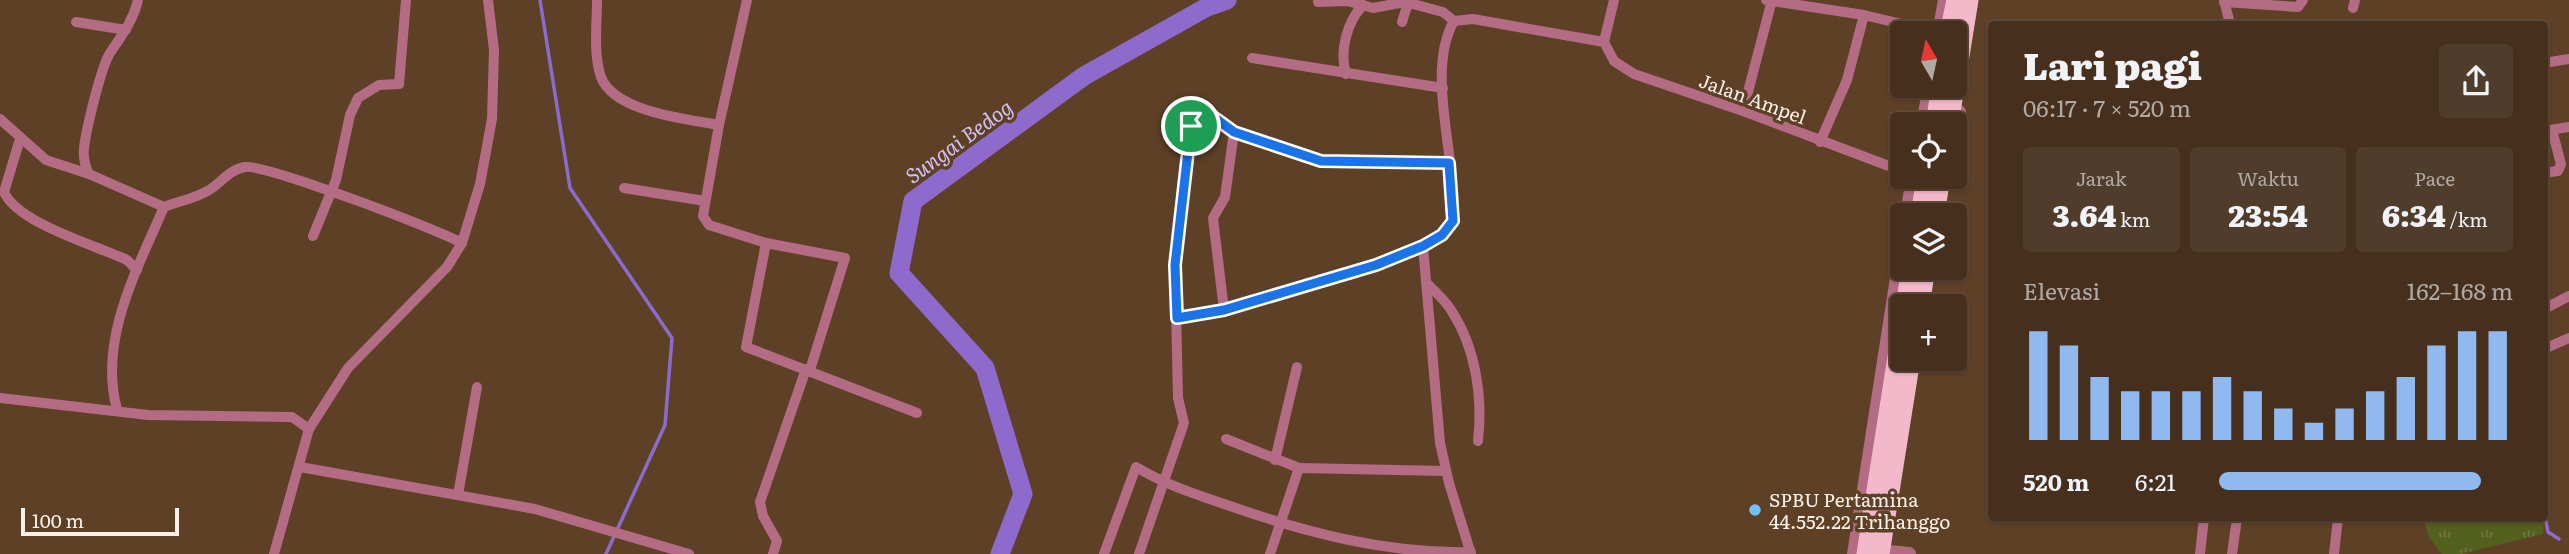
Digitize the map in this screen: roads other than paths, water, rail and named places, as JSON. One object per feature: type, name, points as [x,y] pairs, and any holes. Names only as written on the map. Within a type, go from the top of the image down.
[{"type":"highway","points":[[1952,21],[1956,0]]},
{"type":"highway","points":[[1967,22],[1969,0]]},
{"type":"highway","points":[[1866,554],[1895,371]]},
{"type":"highway","points":[[1886,554],[1909,371]]},
{"type":"street","points":[[89,174],[84,160],[84,146],[102,73],[110,53],[126,30],[138,0]]},
{"type":"street","points":[[313,236],[336,180],[350,115],[358,98],[379,85],[399,84],[406,0]]},
{"type":"street","points":[[274,554],[309,429],[348,368],[447,267],[458,241],[480,184],[492,120],[494,50],[488,0]]},
{"type":"street","points":[[597,0],[599,68],[609,89],[631,105],[719,125]]},
{"type":"street","points":[[747,0],[719,125],[703,216],[709,225],[766,243],[845,258],[760,502],[763,516],[777,541],[773,554]]},
{"type":"street","points":[[1318,2],[1347,1],[1373,8],[1408,3],[1443,12],[1454,21],[1473,19],[1604,42],[1614,0]]},
{"type":"street","points":[[1766,0],[1890,21]]},
{"type":"street","points":[[1743,111],[1772,0]]},
{"type":"street","points":[[1941,21],[1945,0]]},
{"type":"street","points":[[1967,46],[1977,0]]},
{"type":"street","points":[[2229,21],[2224,1],[2298,7],[2303,0]]},
{"type":"street","points":[[1402,22],[1408,3]]},
{"type":"street","points":[[1346,74],[1345,46],[1352,20],[1363,5]]},
{"type":"street","points":[[1820,142],[1847,80],[1864,15]]},
{"type":"street","points":[[1177,318],[1224,310],[1376,265],[1423,246],[1442,235],[1453,221],[1443,88],[1448,30],[1454,21]]},
{"type":"street","points":[[76,22],[126,30]]},
{"type":"street","name":"Jalan Ampel","points":[[1604,42],[1615,61],[1634,74],[1743,111],[1890,167]]},
{"type":"street","points":[[1252,58],[1443,88]]},
{"type":"street","points":[[2548,62],[2569,59]]},
{"type":"street","points":[[1139,554],[1184,423],[1178,398],[1175,265],[1190,134],[1198,117],[1208,113],[1234,132],[1321,161],[1449,163]]},
{"type":"street","points":[[0,119],[46,160],[89,174],[164,207],[198,196],[235,170],[244,167],[330,192],[430,228],[458,241]]},
{"type":"street","points":[[2548,172],[2558,171],[2561,164],[2548,130],[2569,127]]},
{"type":"street","points":[[1224,310],[1213,218],[1225,197],[1234,132]]},
{"type":"street","points":[[20,139],[4,192],[12,205],[36,220],[127,260],[137,270]]},
{"type":"street","points":[[624,188],[705,201]]},
{"type":"street","points":[[117,409],[110,386],[112,344],[137,270],[164,207]]},
{"type":"street","points":[[766,243],[746,345],[749,349],[917,413]]},
{"type":"street","points":[[1104,554],[1136,467],[1164,484],[1298,529],[1417,553],[1471,553],[1446,471],[1432,369],[1423,246]]},
{"type":"street","points":[[1854,554],[1897,280]]},
{"type":"street","points":[[1426,282],[1451,310],[1462,333],[1480,394],[1478,441]]},
{"type":"street","points":[[2548,307],[2569,296]]},
{"type":"street","points":[[2548,347],[2569,338]]},
{"type":"street","points":[[1275,460],[1297,367]]},
{"type":"street","points":[[1909,554],[1886,554],[1918,371]]},
{"type":"street","points":[[458,495],[477,387]]},
{"type":"street","points":[[0,398],[117,409],[148,415],[292,417],[309,429]]},
{"type":"street","points":[[1226,439],[1299,468],[1446,471]]},
{"type":"street","points":[[300,467],[535,509],[689,554]]},
{"type":"street","points":[[1270,554],[1299,468]]},
{"type":"street","points":[[2200,554],[2204,521]]},
{"type":"street","points":[[2232,554],[2236,521]]},
{"type":"street","points":[[2334,554],[2338,521]]},
{"type":"waterway","points":[[540,0],[570,188],[672,338],[665,425],[606,554]]},
{"type":"waterway","name":"Sungai Bedog","points":[[1000,554],[1023,494],[985,368],[899,273],[913,201],[1084,76],[1207,7],[1227,0]]},
{"type":"waterway","points":[[2546,521],[2548,532],[2559,539]]},
{"type":"place","name":"SPBU Pertamina 44.552.22 Trihanggo","points":[[1755,510]]}]
